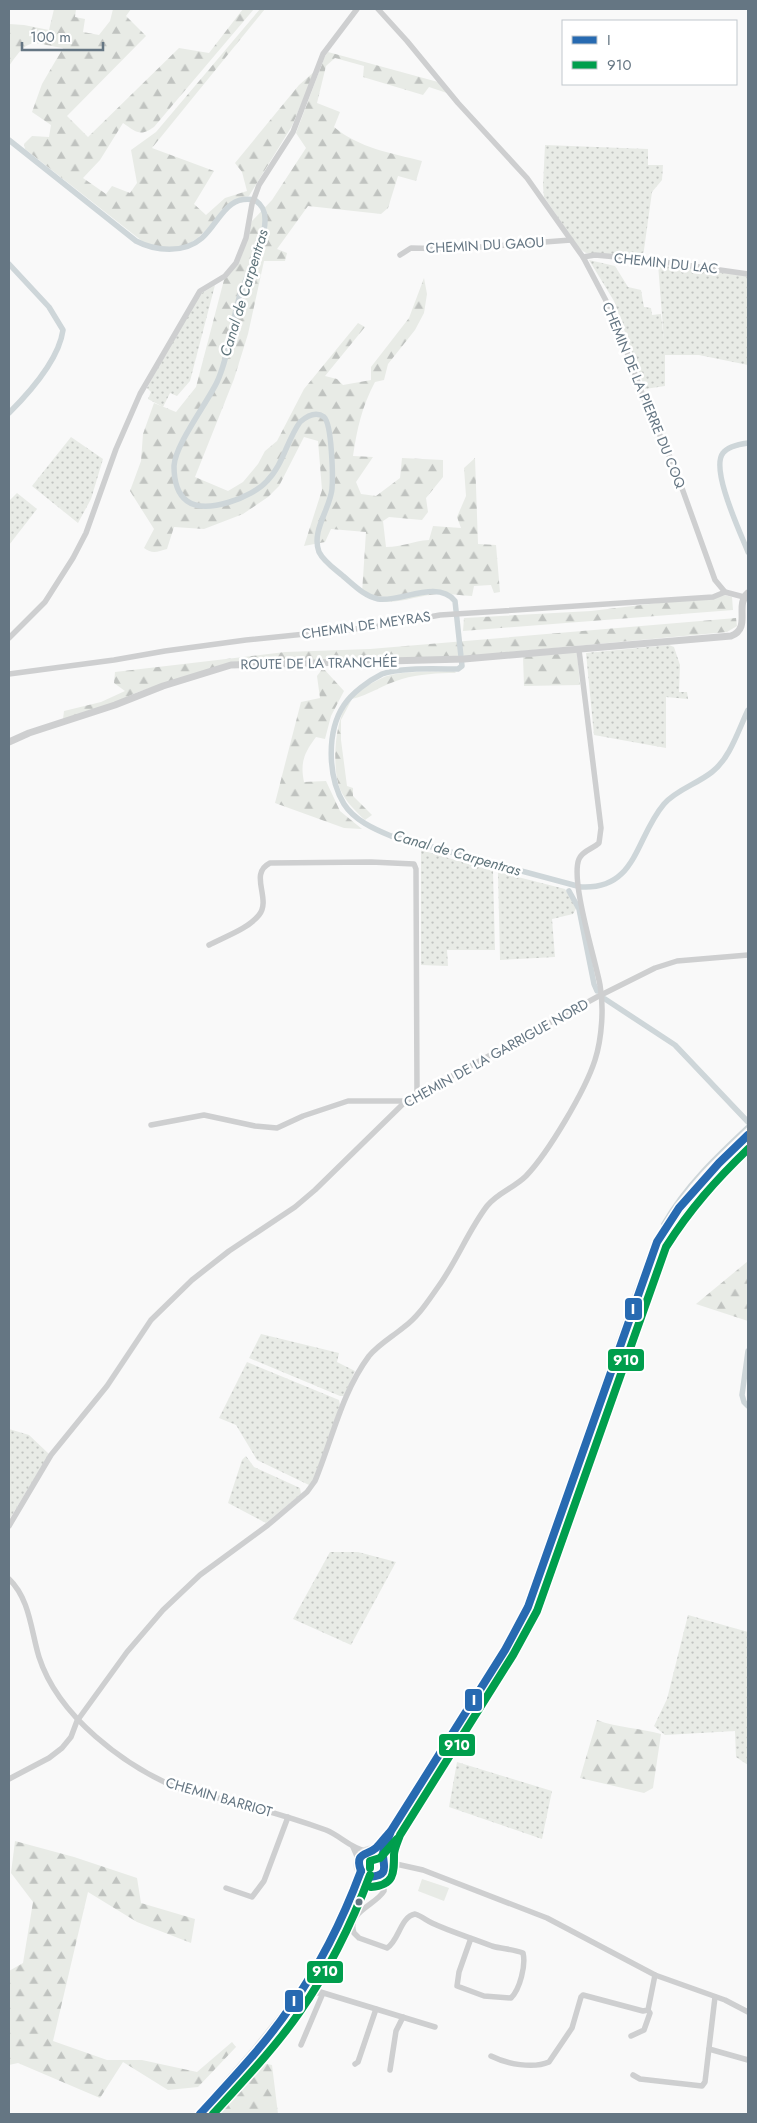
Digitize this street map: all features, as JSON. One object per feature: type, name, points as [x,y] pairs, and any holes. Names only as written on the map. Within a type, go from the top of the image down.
[{"type":"main road","points":[[332,1938],[361,1872],[359,1861],[377,1854],[505,1650],[528,1607],[657,1242],[688,1197],[748,1135]]},
{"type":"main road","points":[[200,2114],[254,2052],[303,1989],[332,1938],[373,1877],[384,1871],[377,1854]]},
{"type":"main road","points":[[361,1872],[373,1877]]},
{"type":"street","points":[[9,638],[45,602],[73,558],[86,533],[116,449],[140,394],[200,291],[225,276],[236,263],[246,238],[253,199],[265,174],[293,132],[323,54],[357,9]]},
{"type":"street","name":"CHEMIN DE LA PIERRE DU COQ","points":[[378,9],[408,41],[458,103],[527,178],[583,257],[614,314],[643,398],[674,466],[704,551],[716,580],[725,592]]},
{"type":"street","name":"CHEMIN DU GAOU","points":[[400,255],[411,248],[453,249],[571,240]]},
{"type":"street","name":"CHEMIN DU LAC","points":[[583,257],[595,256],[650,260],[748,274]]},
{"type":"street","points":[[725,592],[746,595]]},
{"type":"street","name":"CHEMIN DE MEYRAS","points":[[9,674],[98,663],[174,650],[374,627],[419,618],[713,597],[725,592]]},
{"type":"street","name":"ROUTE DE LA TRANCHÉE","points":[[9,742],[30,733],[115,705],[162,686],[231,666],[461,660],[731,636],[739,631],[743,620],[742,609],[746,595]]},
{"type":"street","points":[[9,1779],[49,1758],[62,1748],[71,1737],[77,1721],[127,1652],[164,1610],[200,1575],[268,1525],[307,1492],[316,1481],[344,1401],[368,1358],[375,1349],[405,1327],[420,1311],[449,1273],[492,1200],[516,1186],[542,1157],[564,1120],[595,1060],[599,1042],[601,995],[590,938],[577,889],[580,857],[584,852],[599,843],[602,828],[580,650]]},
{"type":"street","points":[[209,944],[240,929],[258,916],[262,903],[260,875],[262,869],[270,863],[371,862],[414,864],[416,869],[417,910],[417,1094]]},
{"type":"street","name":"CHEMIN DE LA GARRIGUE NORD","points":[[9,1526],[51,1454],[107,1386],[150,1320],[192,1280],[224,1254],[295,1207],[315,1190],[406,1101],[601,995],[656,968],[678,961],[748,955]]},
{"type":"street","points":[[151,1124],[204,1115],[255,1126],[277,1128],[303,1116],[348,1101],[406,1101]]},
{"type":"street","name":"CHEMIN BARRIOT","points":[[9,1579],[22,1598],[29,1616],[39,1657],[47,1674],[56,1692],[77,1721],[138,1766],[166,1783],[180,1789],[288,1817],[328,1831],[353,1847],[377,1854],[400,1865],[423,1870],[547,1918],[655,1975],[715,1996],[748,2012]]},
{"type":"street","points":[[226,1888],[252,1897],[264,1881],[288,1817]]},
{"type":"street","points":[[353,1847],[359,1861]]},
{"type":"street","points":[[400,1865],[384,1871],[382,1895],[360,1911],[352,1930],[359,1938],[387,1948],[394,1942],[407,1918],[414,1914],[498,1948],[514,1949],[523,1953],[524,1960],[516,1993],[511,1998],[484,1996],[457,1986],[459,1972],[471,1938]]},
{"type":"street","points":[[373,1877],[384,1884]]},
{"type":"street","points":[[312,1974],[316,1989]]},
{"type":"street","points":[[631,2036],[644,2030],[650,2013],[648,2010],[655,1975]]},
{"type":"street","points":[[303,1989],[316,1989],[435,2027]]},
{"type":"street","points":[[303,1989],[307,1994],[324,1993]]},
{"type":"street","points":[[301,2045],[324,1993]]},
{"type":"street","points":[[491,2056],[500,2060],[534,2065],[550,2062],[572,2028],[583,1995],[643,2011],[648,2010]]},
{"type":"street","points":[[633,2075],[640,2079],[702,2086],[705,2082],[715,1996]]},
{"type":"street","points":[[355,2064],[358,2062],[376,2008]]},
{"type":"street","points":[[390,2070],[396,2031],[403,2017]]},
{"type":"street","points":[[708,2050],[748,2060]]},
{"type":"green space","points":[[54,9],[76,9],[75,17],[85,19],[83,32],[99,35],[110,21],[113,9],[131,9],[126,16],[146,36],[67,116],[88,137],[179,48],[209,53],[243,9],[254,9],[154,127],[141,133],[123,123],[100,160],[83,178],[106,194],[112,186],[130,193],[137,183],[131,150],[156,132],[260,9],[265,9],[152,148],[214,171],[194,204],[206,215],[225,198],[247,191],[242,172],[235,163],[299,85],[315,71],[292,126],[249,196],[227,205],[205,231],[184,246],[167,248],[147,245],[25,149],[24,144],[32,136],[49,137],[51,125],[32,112],[42,84],[63,48],[37,43],[31,44],[21,50],[9,66],[9,24],[49,30]]},
{"type":"green space","points":[[328,52],[438,82],[447,93],[429,87],[423,95],[363,77],[364,66],[335,58],[326,66],[317,103],[340,112],[334,127],[365,145],[422,161],[416,181],[398,176],[388,208],[381,214],[308,206],[277,249],[287,253],[285,261],[264,261],[248,334],[234,379],[195,477],[228,491],[243,482],[258,464],[265,451],[277,441],[304,389],[358,323],[365,327],[325,376],[337,379],[343,385],[371,380],[371,367],[409,318],[424,278],[427,294],[424,313],[415,330],[388,364],[384,380],[375,382],[363,409],[353,456],[373,457],[356,482],[361,494],[376,496],[400,478],[402,458],[443,460],[443,477],[426,498],[428,512],[422,520],[389,517],[383,521],[386,547],[429,540],[433,526],[461,528],[457,517],[466,496],[464,468],[475,458],[478,544],[496,545],[500,592],[494,593],[491,585],[474,586],[472,596],[437,594],[389,602],[379,601],[362,593],[366,532],[331,529],[325,542],[304,546],[322,490],[318,441],[304,437],[279,486],[268,497],[243,514],[204,529],[174,527],[167,549],[155,552],[144,548],[154,529],[130,491],[141,461],[143,434],[154,403],[176,412],[196,387],[225,276],[231,273],[241,257],[252,221],[272,200],[306,148],[296,133]]},
{"type":"green space","points":[[545,145],[648,149],[648,165],[663,165],[662,180],[652,192],[643,257],[586,253],[580,249],[544,197]]},
{"type":"green space","points":[[589,260],[615,266],[628,287],[641,290],[644,307],[651,308],[652,315],[661,314],[664,341],[658,264],[748,276],[748,365],[699,355],[665,355],[665,386],[645,389],[614,301]]},
{"type":"green space","points":[[215,285],[190,381],[177,396],[170,393],[163,407],[148,399],[151,392],[147,388],[197,296]]},
{"type":"green space","points":[[71,437],[103,459],[91,499],[78,523],[32,486]]},
{"type":"green space","points":[[17,493],[37,509],[9,545],[9,501]]},
{"type":"green space","points":[[725,595],[732,597],[733,610],[463,631],[464,618],[591,611]]},
{"type":"green space","points":[[736,618],[737,626],[727,632],[458,657],[253,662],[183,677],[138,692],[114,703],[63,719],[64,711],[101,702],[125,691],[114,683],[115,672],[285,652],[370,649]]},
{"type":"green space","points":[[669,645],[674,647],[680,665],[679,692],[687,692],[688,699],[666,697],[666,748],[594,735],[586,653]]},
{"type":"green space","points":[[577,652],[580,685],[524,686],[523,657]]},
{"type":"green space","points":[[323,668],[344,691],[331,716],[325,739],[316,737],[308,748],[302,769],[304,782],[326,781],[340,811],[362,829],[344,828],[275,803],[301,702],[320,698],[317,676]]},
{"type":"green space","points":[[454,671],[456,673],[429,674],[402,679],[352,699],[341,720],[341,740],[347,786],[353,788],[353,796],[372,815],[365,820],[345,799],[338,783],[335,761],[339,722],[343,711],[356,693],[389,675]]},
{"type":"green space","points":[[421,850],[493,871],[495,950],[447,950],[448,966],[421,965]]},
{"type":"green space","points":[[498,872],[565,889],[577,907],[573,914],[552,919],[555,957],[500,960]]},
{"type":"green space","points":[[748,1261],[748,1321],[696,1304]]},
{"type":"green space","points":[[261,1334],[339,1353],[337,1362],[355,1371],[344,1396],[249,1358]]},
{"type":"green space","points":[[247,1362],[339,1400],[340,1405],[314,1480],[309,1485],[257,1460],[236,1425],[219,1418]]},
{"type":"green space","points":[[9,1429],[29,1435],[49,1454],[9,1520]]},
{"type":"green space","points":[[246,1456],[254,1467],[300,1488],[301,1494],[266,1523],[228,1503],[242,1460]]},
{"type":"green space","points":[[330,1552],[358,1552],[396,1562],[351,1645],[293,1619]]},
{"type":"green space","points":[[688,1615],[748,1632],[748,1765],[736,1757],[735,1731],[665,1735],[654,1726],[667,1699]]},
{"type":"green space","points":[[597,1720],[661,1734],[653,1788],[644,1793],[580,1778]]},
{"type":"green space","points":[[457,1762],[552,1791],[542,1839],[449,1807]]},
{"type":"green space","points":[[15,1841],[74,1857],[137,1878],[141,1903],[195,1919],[191,1943],[137,1922],[88,1892],[53,2041],[107,2060],[142,2060],[197,2072],[232,2042],[236,2047],[198,2087],[168,2090],[123,2062],[100,2098],[18,2063],[9,2065],[9,1971],[23,1963],[33,1902],[11,1873]]},
{"type":"green space","points":[[422,1879],[449,1888],[444,1901],[418,1891]]},
{"type":"green space","points":[[255,2057],[262,2063],[272,2065],[278,2114],[205,2114]]},
{"type":"waterway","name":"Canal de Carpentras","points":[[9,140],[136,241],[152,247],[178,249],[195,243],[208,232],[224,211],[237,201],[245,199],[255,200],[263,208],[265,219],[262,237],[239,298],[221,372],[185,436],[176,457],[174,471],[178,490],[187,501],[195,505],[206,506],[229,502],[251,493],[267,481],[277,468],[300,422],[312,415],[321,415],[327,422],[329,430],[332,474],[331,497],[317,536],[317,544],[321,556],[355,586],[373,598],[387,599],[418,593],[438,592],[447,595],[455,601],[462,666],[458,669],[409,669],[382,674],[356,692],[347,701],[338,716],[332,741],[332,768],[339,793],[344,804],[353,815],[371,827],[391,836],[581,887],[599,886],[614,880],[624,871],[633,859],[654,817],[664,804],[674,795],[712,772],[724,759],[748,710]]},
{"type":"waterway","name":"Canal de Carpentras","points":[[9,264],[49,307],[63,330],[56,352],[42,375],[9,413]]},
{"type":"waterway","name":"Canal de Carpentras","points":[[748,443],[728,449],[723,453],[720,461],[723,487],[748,552]]},
{"type":"waterway","name":"Canal de Carpentras","points":[[569,891],[579,909],[597,991]]},
{"type":"waterway","name":"Canal de Carpentras","points":[[605,999],[675,1045],[748,1122]]},
{"type":"waterway","points":[[662,1224],[690,1183],[748,1125]]},
{"type":"waterway","name":"Canal de Carpentras","points":[[748,1351],[742,1395],[744,1402],[748,1406]]},
{"type":"transit line","name":"I","points":[[370,1877],[383,1872],[383,1851],[391,1831],[505,1650],[528,1607],[657,1242],[679,1208],[719,1163],[748,1135]]},
{"type":"transit line","name":"910","points":[[371,1887],[384,1884],[391,1877],[394,1868],[395,1850],[400,1835],[513,1655],[537,1611],[666,1247],[704,1195],[748,1149]]},
{"type":"transit line","name":"I","points":[[361,1871],[359,1865],[360,1857],[376,1848],[390,1832]]},
{"type":"transit line","name":"910","points":[[370,1868],[370,1861],[380,1858],[397,1839]]},
{"type":"transit line","name":"I","points":[[200,2114],[259,2048],[302,1990],[331,1941],[361,1871]]},
{"type":"transit line","name":"910","points":[[213,2114],[269,2052],[310,1997],[339,1946],[356,1911],[370,1875]]}]
